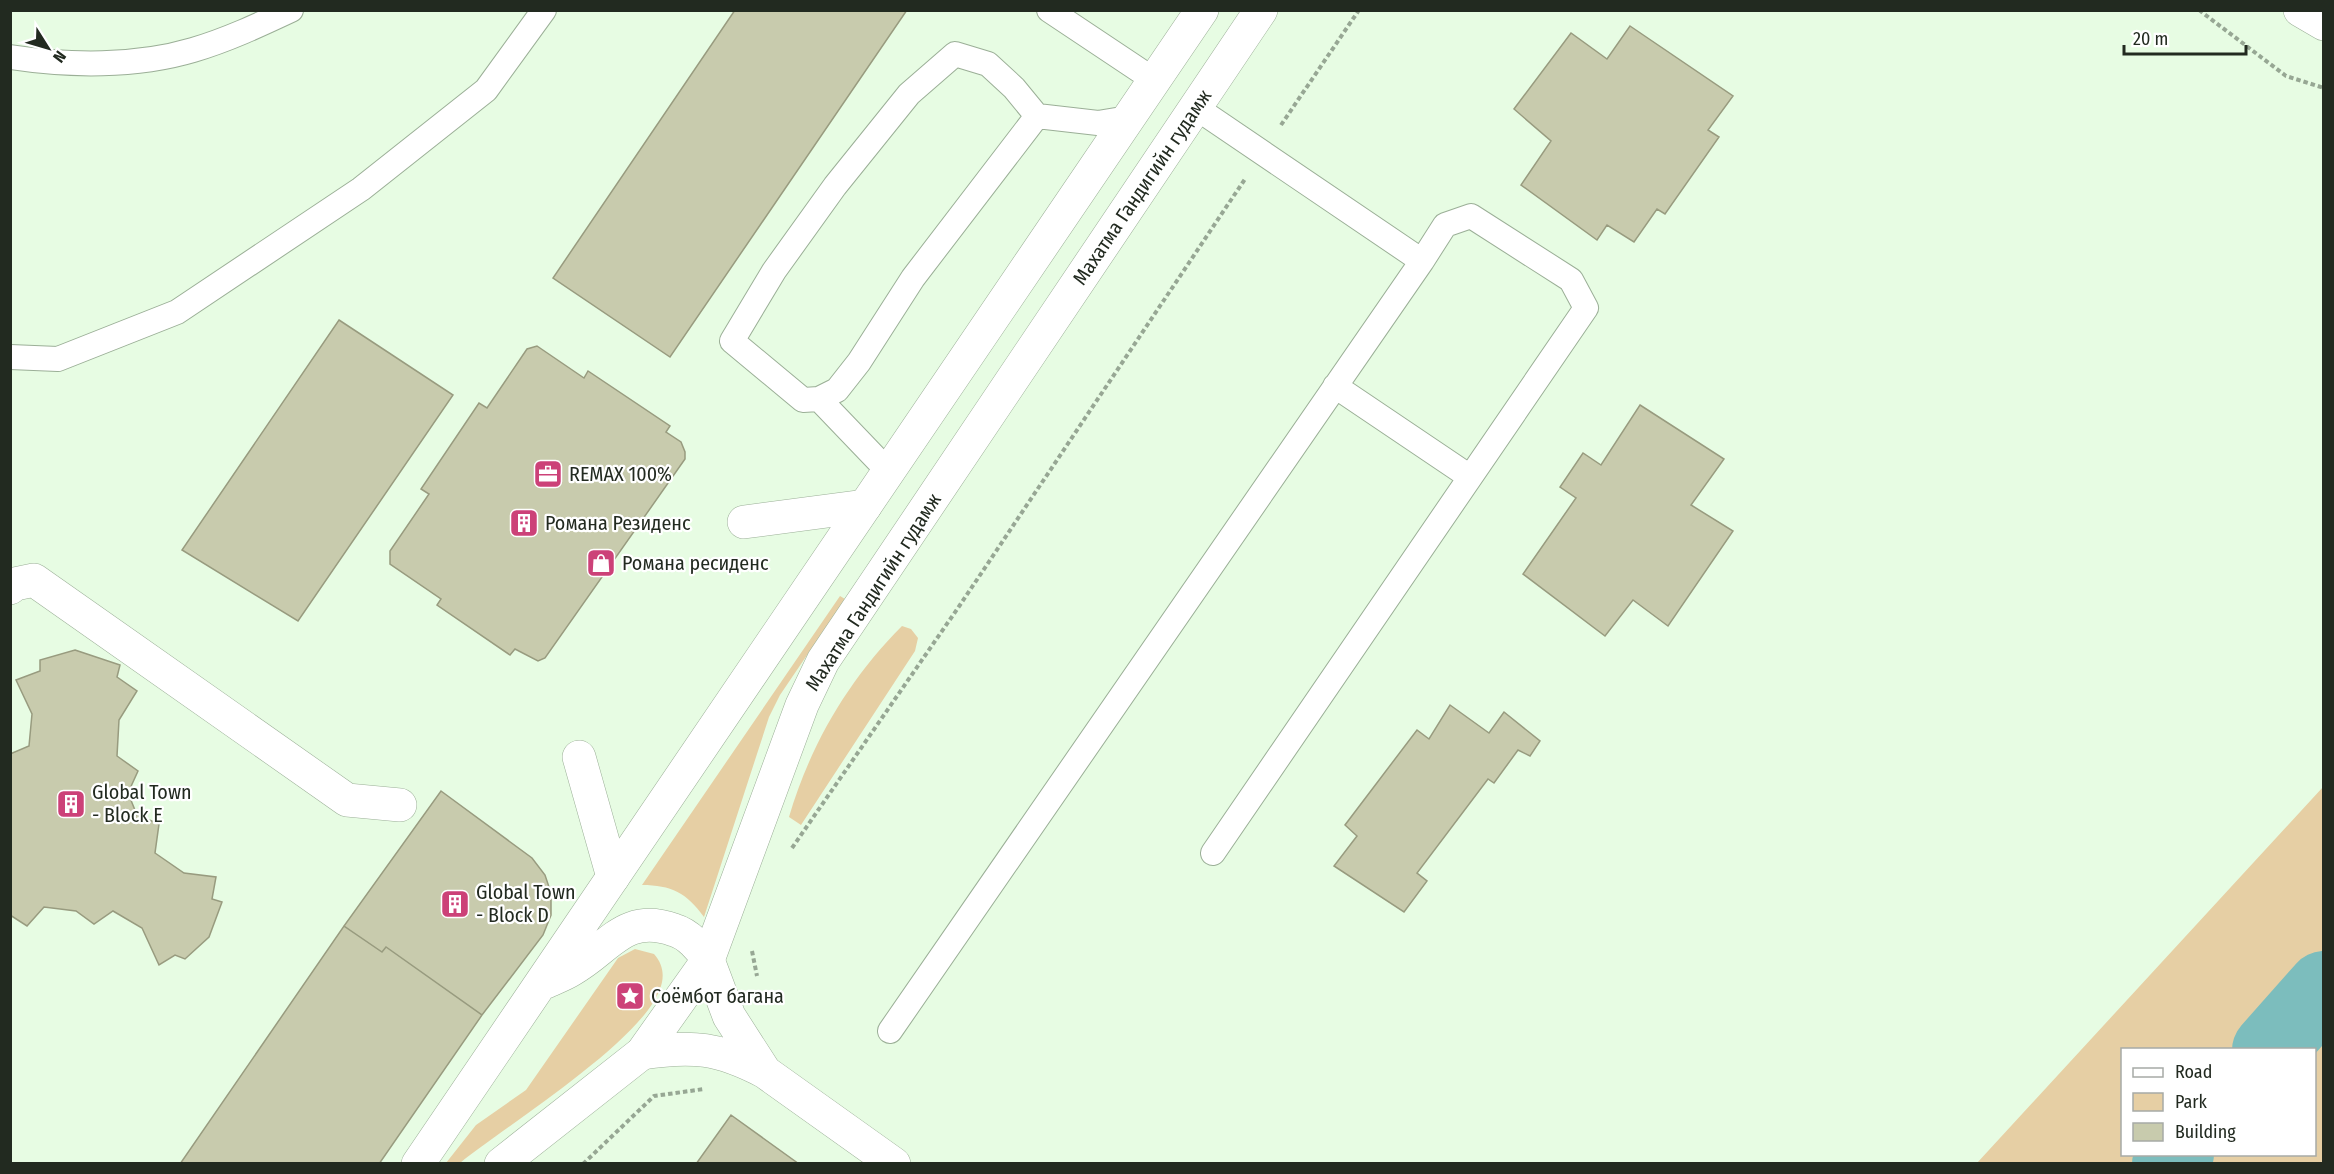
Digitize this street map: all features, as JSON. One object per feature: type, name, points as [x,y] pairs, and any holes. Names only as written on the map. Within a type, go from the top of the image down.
[{"type":"main road","points":[[418,1164],[1202,10]]},
{"type":"main road","name":"Махатма Гандигийн гудамж","points":[[501,1164],[642,1053],[708,960],[725,920],[794,726],[823,661],[1261,10]]},
{"type":"main road","points":[[2300,10],[2324,24]]},
{"type":"main road","points":[[744,522],[865,506]]},
{"type":"main road","points":[[10,588],[15,584],[34,580],[347,800],[400,805]]},
{"type":"main road","points":[[579,757],[613,877]]},
{"type":"main road","points":[[539,986],[572,970],[609,940],[639,925],[657,924],[680,932],[699,948],[708,960],[729,1016],[765,1072]]},
{"type":"main road","points":[[642,1053],[689,1047],[730,1055],[765,1072],[894,1164]]},
{"type":"lane","points":[[10,57],[89,62],[166,56],[221,41],[291,10]]},
{"type":"lane","points":[[10,357],[58,359],[177,312],[361,189],[486,90],[544,10]]},
{"type":"lane","points":[[1049,10],[1154,80]]},
{"type":"lane","points":[[1037,116],[913,278],[859,362],[837,390],[819,399],[802,400],[732,341],[774,271],[834,186],[909,94],[955,54],[988,64],[1014,88],[1037,116],[1098,123],[1128,118]]},
{"type":"lane","points":[[1195,107],[1422,261]]},
{"type":"lane","points":[[890,1031],[1445,225],[1472,216],[1571,280],[1586,308],[1213,854]]},
{"type":"lane","points":[[1335,386],[1470,477]]},
{"type":"lane","points":[[819,399],[888,471]]},
{"type":"path","points":[[791,850],[960,605],[1359,10]]},
{"type":"path","points":[[2199,10],[2286,75],[2324,88]]},
{"type":"path","points":[[752,948],[758,979]]},
{"type":"path","points":[[584,1164],[654,1096],[703,1091],[730,1055]]},
{"type":"green space","points":[[840,596],[845,599],[780,695],[769,717],[704,917],[685,896],[678,892],[652,885],[642,885]]},
{"type":"green space","points":[[902,626],[911,629],[918,638],[915,651],[801,825],[789,817],[808,764],[820,739],[848,691],[883,646]]},
{"type":"green space","points":[[2323,787],[2323,1163],[1977,1163]]},
{"type":"green space","points":[[635,949],[654,954],[662,970],[660,989],[648,1010],[601,1057],[570,1082],[460,1163],[446,1163],[476,1125],[526,1090],[618,958]]},
{"type":"building","points":[[735,10],[907,10],[670,357],[553,278]]},
{"type":"building","points":[[1630,26],[1733,96],[1708,130],[1719,137],[1665,214],[1657,209],[1634,242],[1607,225],[1597,240],[1521,185],[1551,141],[1514,109],[1571,33],[1607,59]]},
{"type":"building","points":[[339,320],[453,395],[298,621],[182,550]]},
{"type":"building","name":"Романа Резиденс","points":[[537,346],[584,378],[588,371],[670,426],[666,432],[681,442],[685,452],[685,459],[545,658],[538,661],[515,649],[510,655],[437,605],[441,599],[390,564],[390,551],[429,494],[421,489],[479,403],[487,408],[527,349]]},
{"type":"building","points":[[1640,405],[1724,459],[1691,505],[1733,531],[1668,626],[1633,600],[1605,636],[1523,574],[1576,498],[1560,487],[1583,453],[1601,465]]},
{"type":"building","name":"Global Town - Block E","points":[[75,650],[120,665],[117,677],[137,691],[119,720],[117,756],[138,771],[128,793],[137,815],[159,824],[155,853],[184,873],[216,877],[212,899],[222,902],[209,937],[185,959],[175,955],[159,965],[142,928],[113,911],[94,924],[76,911],[44,907],[27,926],[10,915],[10,754],[29,746],[32,714],[16,680],[40,671],[40,660]]},
{"type":"building","points":[[1450,705],[1489,733],[1504,712],[1540,741],[1530,756],[1518,750],[1494,783],[1488,779],[1417,873],[1427,881],[1404,912],[1334,866],[1357,836],[1345,825],[1417,730],[1429,739]]},
{"type":"building","name":"Global Town - Block D","points":[[441,791],[532,858],[545,875],[551,893],[551,915],[543,935],[482,1015],[386,947],[382,952],[344,926]]},
{"type":"building","points":[[344,926],[382,952],[386,947],[482,1015],[379,1164],[180,1164]]},
{"type":"building","points":[[731,1115],[799,1164],[696,1164]]},
{"type":"waterway","points":[[2271,1048],[2324,988]]},
{"type":"waterway","points":[[2169,1164],[2175,1156]]},
{"type":"place","name":"REMAX 100%","points":[[548,474]]},
{"type":"place","name":"Романа Резиденс","points":[[524,523]]},
{"type":"place","name":"Романа ресиденс","points":[[601,563]]},
{"type":"place","name":"Global Town - Block E","points":[[71,804]]},
{"type":"place","name":"Global Town - Block D","points":[[455,904]]},
{"type":"place","name":"Соёмбот багана","points":[[630,996]]}]
